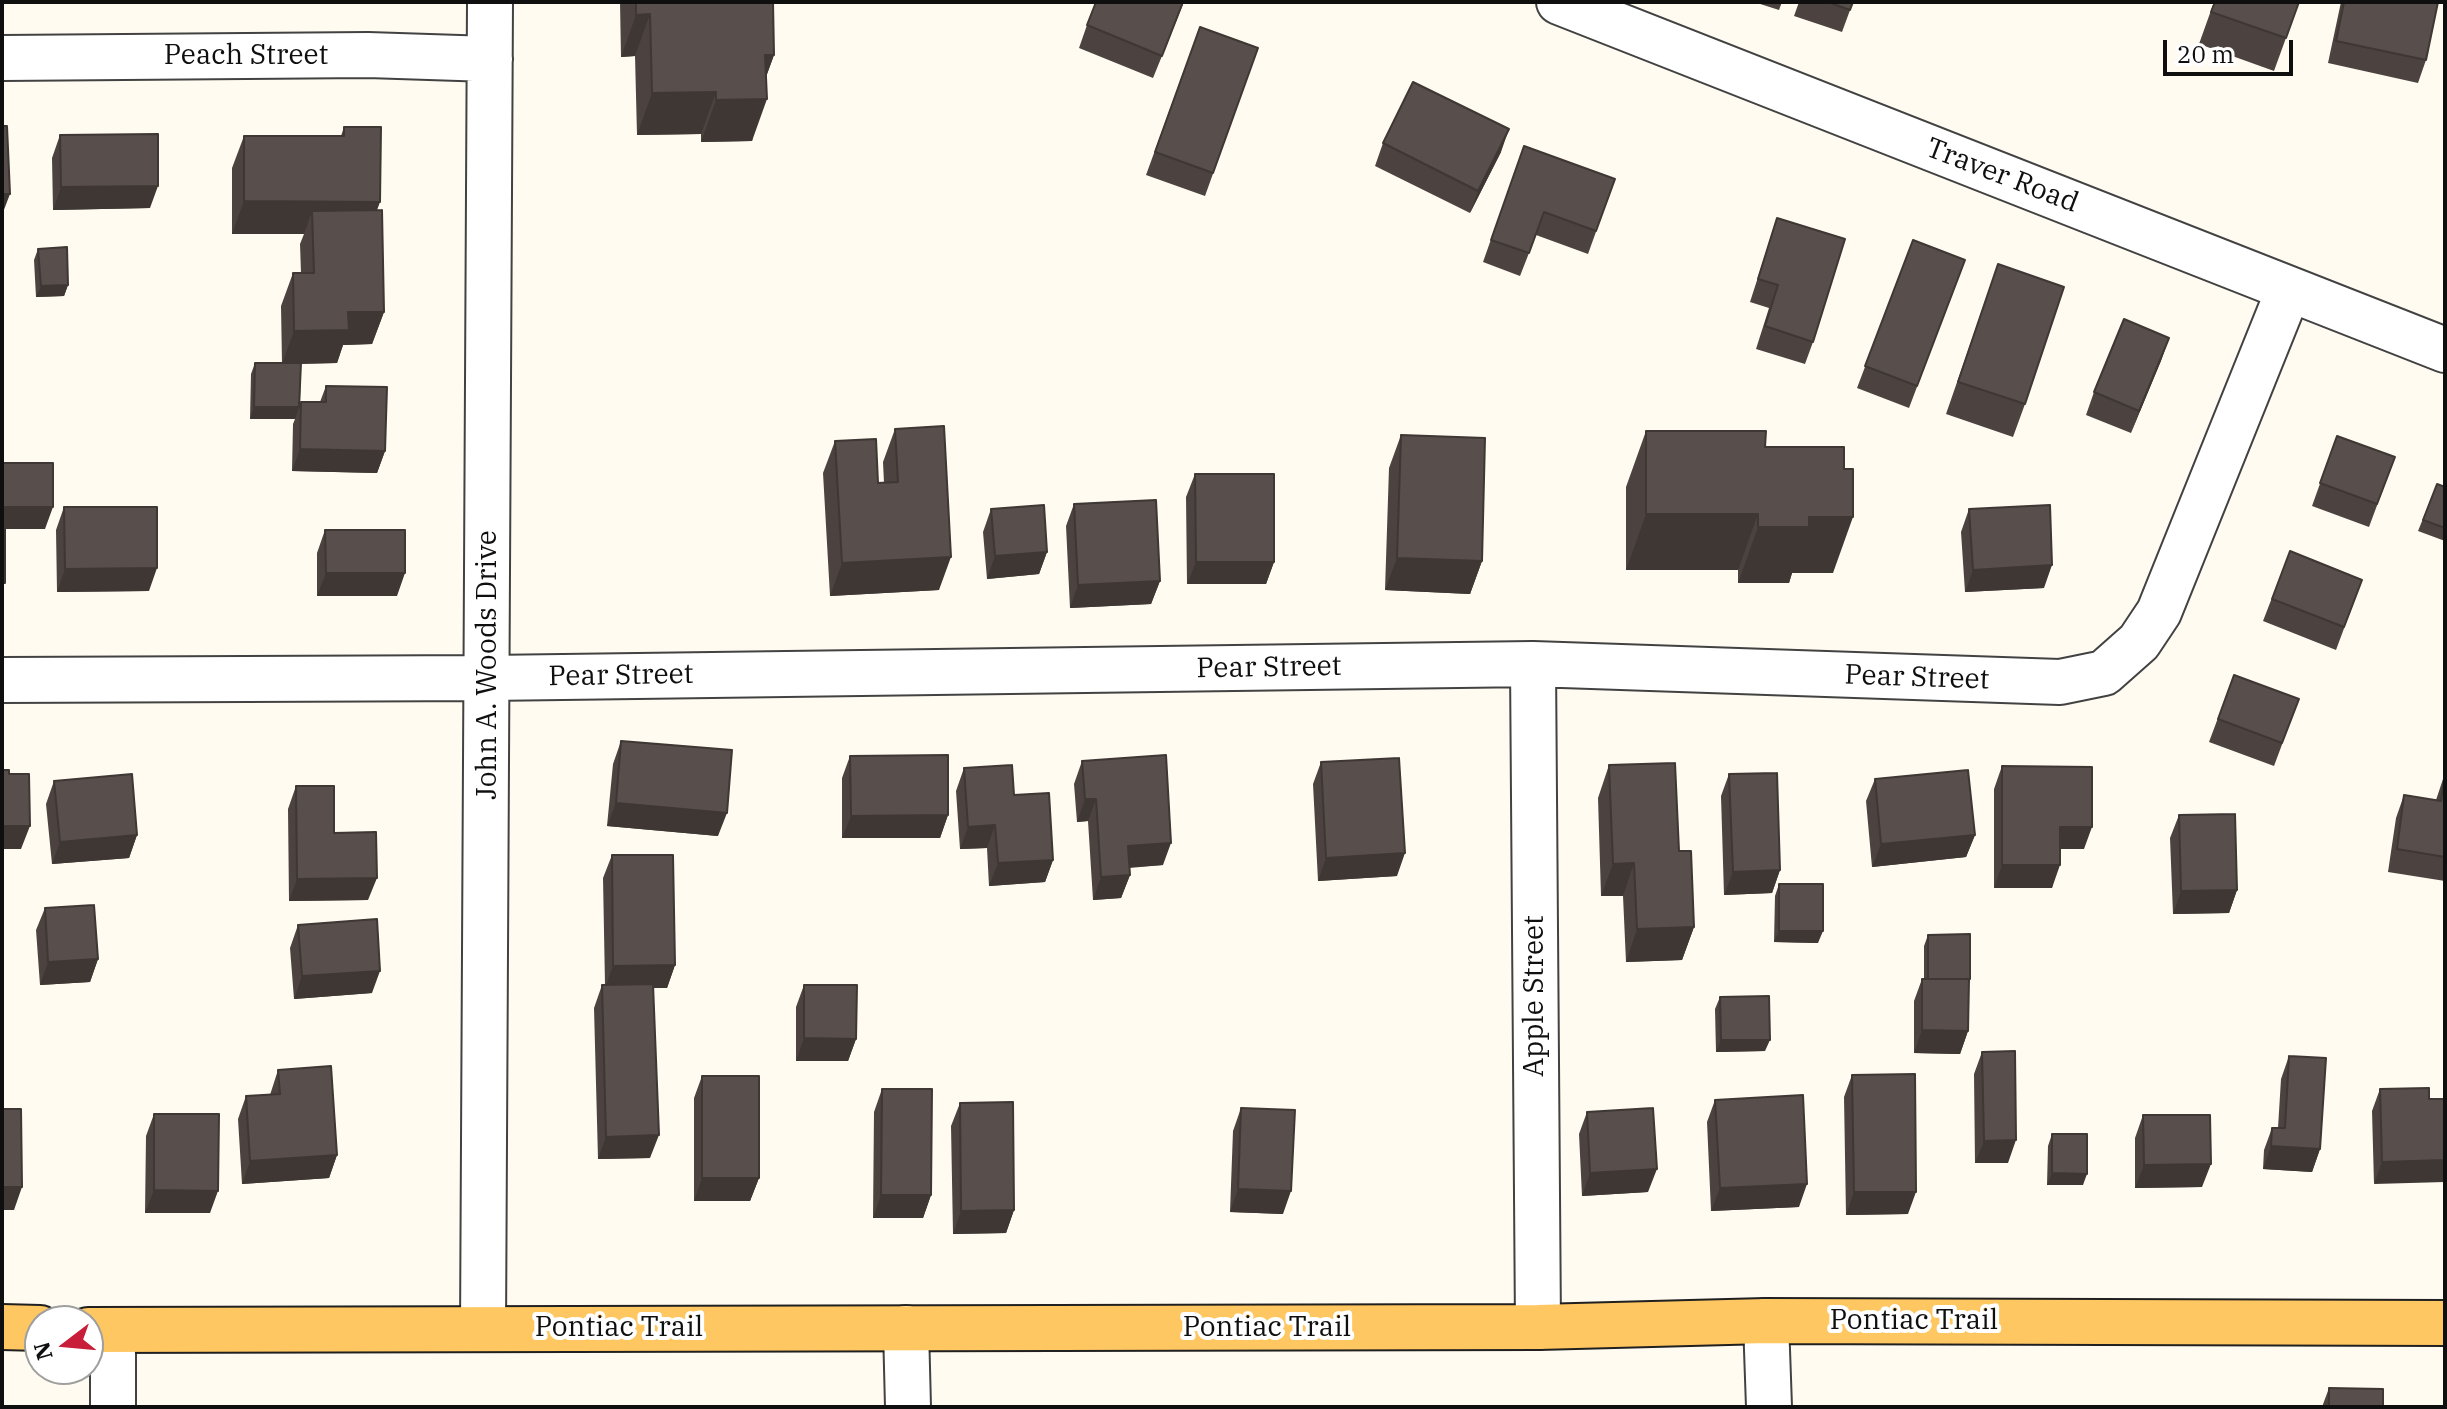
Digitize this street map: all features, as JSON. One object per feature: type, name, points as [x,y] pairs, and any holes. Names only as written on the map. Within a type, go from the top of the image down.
[{"type":"main road","name":"Pontiac Trail","points":[[104,1330],[1538,1327],[1766,1321],[2445,1323]]},
{"type":"main road","points":[[2,1327],[24,1328]]},
{"type":"street","name":"John A. Woods Drive","points":[[483,1328],[490,2]]},
{"type":"street","name":"Traver Road","points":[[1559,2],[2445,350]]},
{"type":"street","name":"Peach Street","points":[[2,58],[368,55],[490,59]]},
{"type":"street","name":"Pear Street","points":[[2,680],[488,678],[1533,664],[2060,682],[2104,673],[2139,642],[2159,612],[2289,289]]},
{"type":"street","name":"Apple Street","points":[[1533,664],[1538,1327]]},
{"type":"street","points":[[1766,1321],[1769,1407]]},
{"type":"street","points":[[906,1328],[908,1407]]},
{"type":"street","points":[[104,1349],[113,1407]]},
{"type":"building","points":[[636,2],[773,2],[774,55],[765,55],[767,99],[716,100],[716,92],[652,93],[650,14],[636,15]]},
{"type":"building","points":[[1096,2],[1183,2],[1162,56],[1087,25]]},
{"type":"building","points":[[1828,2],[1853,2],[1850,10]]},
{"type":"building","points":[[2215,2],[2299,2],[2286,38],[2211,12]]},
{"type":"building","points":[[2344,2],[2438,2],[2426,60],[2336,41]]},
{"type":"building","points":[[1200,27],[1258,48],[1213,173],[1155,152]]},
{"type":"building","points":[[1413,82],[1509,129],[1478,191],[1383,143]]},
{"type":"building","points":[[2,126],[7,126],[10,194],[2,194]]},
{"type":"building","points":[[344,127],[381,127],[380,202],[244,201],[244,136],[344,136]]},
{"type":"building","points":[[158,134],[158,186],[61,187],[60,135]]},
{"type":"building","points":[[1524,146],[1615,179],[1596,231],[1544,212],[1529,253],[1491,240]]},
{"type":"building","points":[[382,210],[384,312],[348,312],[349,330],[294,331],[293,273],[314,273],[312,211]]},
{"type":"building","points":[[1777,218],[1845,239],[1813,342],[1765,326],[1778,285],[1758,279]]},
{"type":"building","points":[[1913,240],[1965,260],[1917,386],[1865,366]]},
{"type":"building","points":[[67,247],[68,285],[41,286],[38,249]]},
{"type":"building","points":[[1998,264],[2064,287],[2025,404],[1958,382]]},
{"type":"building","points":[[2124,319],[2169,338],[2139,411],[2094,392]]},
{"type":"building","points":[[255,363],[301,363],[299,407],[254,407]]},
{"type":"building","points":[[326,386],[387,387],[385,451],[300,449],[301,402],[326,402]]},
{"type":"building","points":[[944,426],[951,557],[842,563],[835,441],[876,439],[878,483],[898,482],[895,429]]},
{"type":"building","points":[[1646,431],[1766,431],[1765,447],[1844,447],[1844,469],[1853,469],[1853,517],[1809,517],[1809,527],[1758,527],[1758,514],[1646,514]]},
{"type":"building","points":[[1401,435],[1485,438],[1482,561],[1397,558]]},
{"type":"building","points":[[2337,436],[2395,457],[2377,504],[2320,483]]},
{"type":"building","points":[[2,463],[53,463],[53,507],[5,507],[5,583],[2,583]]},
{"type":"building","points":[[1195,474],[1274,474],[1274,562],[1196,562]]},
{"type":"building","points":[[2437,484],[2445,487],[2445,528],[2423,520]]},
{"type":"building","points":[[1156,500],[1160,581],[1078,585],[1074,504]]},
{"type":"building","points":[[1044,505],[1047,552],[995,556],[991,509]]},
{"type":"building","points":[[2050,505],[2052,565],[1973,570],[1969,509]]},
{"type":"building","points":[[64,507],[157,507],[157,568],[65,569]]},
{"type":"building","points":[[325,530],[405,530],[405,573],[326,573]]},
{"type":"building","points":[[2290,551],[2362,580],[2344,627],[2272,599]]},
{"type":"building","points":[[2234,675],[2299,699],[2282,743],[2218,719]]},
{"type":"building","points":[[621,741],[732,750],[727,813],[616,803]]},
{"type":"building","points":[[948,755],[948,815],[851,816],[850,756]]},
{"type":"building","points":[[1166,755],[1171,843],[1128,846],[1130,875],[1101,877],[1096,799],[1085,799],[1082,761]]},
{"type":"building","points":[[1399,758],[1405,853],[1326,858],[1321,762]]},
{"type":"building","points":[[1675,763],[1679,851],[1691,851],[1694,927],[1637,929],[1634,863],[1613,864],[1609,765]]},
{"type":"building","points":[[1012,765],[1014,795],[1049,793],[1053,860],[998,863],[995,825],[968,827],[964,768]]},
{"type":"building","points":[[2002,766],[2092,767],[2092,827],[2060,827],[2060,865],[2002,865]]},
{"type":"building","points":[[2,770],[9,770],[9,774],[29,774],[30,826],[2,826]]},
{"type":"building","points":[[1968,770],[1975,835],[1881,844],[1875,779]]},
{"type":"building","points":[[1777,773],[1780,870],[1733,872],[1729,774]]},
{"type":"building","points":[[2445,773],[2445,857],[2397,849],[2404,795],[2441,801]]},
{"type":"building","points":[[132,774],[137,835],[60,842],[54,781]]},
{"type":"building","points":[[296,786],[334,786],[334,833],[376,832],[377,878],[297,879]]},
{"type":"building","points":[[2235,814],[2237,890],[2181,891],[2179,815]]},
{"type":"building","points":[[612,855],[673,855],[675,965],[613,966]]},
{"type":"building","points":[[1779,884],[1823,884],[1823,931],[1779,931]]},
{"type":"building","points":[[94,905],[98,959],[48,962],[45,908]]},
{"type":"building","points":[[377,919],[380,971],[302,976],[298,925]]},
{"type":"building","points":[[1970,934],[1970,979],[1928,979],[1928,935]]},
{"type":"building","points":[[1922,979],[1969,979],[1968,1031],[1922,1030]]},
{"type":"building","points":[[653,984],[659,1135],[606,1137],[602,985]]},
{"type":"building","points":[[804,985],[857,985],[856,1039],[804,1038]]},
{"type":"building","points":[[1769,996],[1770,1040],[1721,1040],[1720,997]]},
{"type":"building","points":[[2015,1051],[2016,1140],[1984,1141],[1982,1052]]},
{"type":"building","points":[[2289,1056],[2326,1058],[2320,1149],[2271,1146],[2272,1128],[2285,1128]]},
{"type":"building","points":[[331,1066],[337,1155],[250,1161],[246,1096],[280,1094],[278,1070]]},
{"type":"building","points":[[1915,1074],[1916,1192],[1854,1192],[1852,1075]]},
{"type":"building","points":[[702,1076],[759,1076],[759,1178],[702,1178]]},
{"type":"building","points":[[2429,1088],[2429,1099],[2445,1099],[2445,1160],[2382,1162],[2380,1089]]},
{"type":"building","points":[[882,1089],[932,1089],[931,1195],[881,1195]]},
{"type":"building","points":[[1803,1095],[1807,1184],[1720,1188],[1715,1100]]},
{"type":"building","points":[[1013,1102],[1014,1210],[961,1211],[960,1103]]},
{"type":"building","points":[[1241,1108],[1295,1110],[1291,1191],[1238,1189]]},
{"type":"building","points":[[1653,1108],[1657,1169],[1590,1173],[1587,1112]]},
{"type":"building","points":[[2,1109],[21,1109],[22,1187],[2,1187]]},
{"type":"building","points":[[154,1114],[219,1114],[218,1191],[154,1190]]},
{"type":"building","points":[[2143,1115],[2210,1115],[2211,1164],[2144,1165]]},
{"type":"building","points":[[2052,1134],[2087,1134],[2087,1174],[2052,1173]]},
{"type":"building","points":[[2329,1388],[2383,1389],[2383,1407],[2329,1407]]}]
